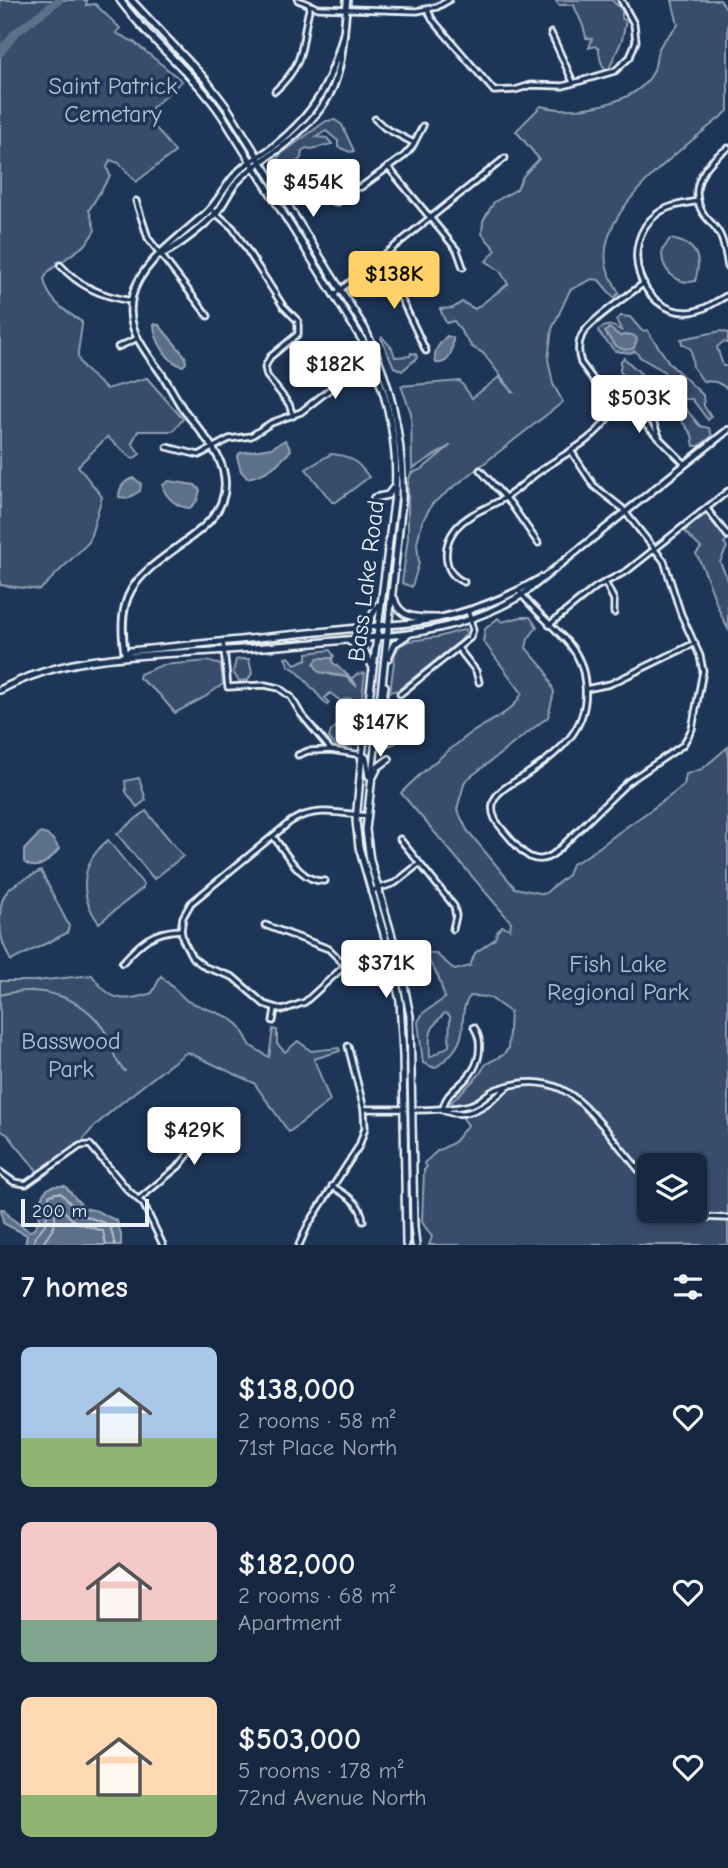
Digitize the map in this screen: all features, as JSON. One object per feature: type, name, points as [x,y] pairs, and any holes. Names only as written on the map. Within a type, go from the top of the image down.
[{"type":"main road","name":"Bass Lake Road","points":[[120,0],[141,26],[203,89],[364,343],[383,389],[392,430],[395,484],[357,815],[359,847],[394,942],[410,1016],[416,1245]]},
{"type":"main road","name":"Bass Lake Road","points":[[131,0],[217,93],[342,290],[376,351],[391,392],[399,431],[402,502],[366,816],[368,851],[375,890],[401,1010],[407,1245]]},
{"type":"main road","points":[[393,510],[388,502],[374,498],[388,495],[395,484]]},
{"type":"main road","points":[[393,587],[394,601],[404,614],[414,618],[437,618]]},
{"type":"main road","points":[[358,628],[370,619],[380,603]]},
{"type":"main road","points":[[125,655],[130,651],[388,625]]},
{"type":"main road","points":[[377,723],[383,704],[389,653],[396,641],[410,634]]},
{"type":"main road","points":[[0,690],[75,662],[125,655],[130,657],[387,636]]},
{"type":"main road","points":[[346,640],[364,650],[373,667]]},
{"type":"main road","points":[[362,755],[366,758],[370,783]]},
{"type":"main road","points":[[370,783],[379,767],[389,759]]},
{"type":"street","points":[[298,0],[310,6],[428,10],[449,0]]},
{"type":"street","points":[[125,655],[122,616],[131,588],[144,573],[204,526],[222,502],[224,493],[224,475],[214,448],[136,339],[131,301],[142,274],[161,254],[214,211],[230,179],[305,127],[325,103],[341,65],[347,0]]},
{"type":"street","points":[[428,10],[432,19],[494,91],[515,90],[531,85],[555,87],[615,71],[630,57],[636,35],[632,18],[621,0]]},
{"type":"street","points":[[275,91],[293,72],[302,52],[310,6]]},
{"type":"street","points":[[551,33],[574,82]]},
{"type":"street","points":[[374,119],[414,143]]},
{"type":"street","points":[[347,189],[334,174],[328,173],[325,179],[333,201],[338,202],[347,189],[361,187],[404,156],[423,126]]},
{"type":"street","points":[[728,148],[712,160],[702,173],[698,187],[698,201],[722,238],[728,267]]},
{"type":"street","points":[[334,295],[505,158]]},
{"type":"street","points":[[388,167],[457,250],[463,267]]},
{"type":"street","points":[[136,201],[144,230],[208,316]]},
{"type":"street","points":[[698,201],[666,208],[654,216],[643,229],[635,255],[637,267],[644,283],[661,303],[681,312],[701,309],[728,295]]},
{"type":"street","points":[[214,211],[233,228],[284,306],[298,321],[298,334],[270,358],[265,367],[267,376],[289,404],[293,416]]},
{"type":"street","points":[[375,264],[400,296],[426,351]]},
{"type":"street","points":[[60,265],[78,283],[111,298],[131,301]]},
{"type":"street","points":[[464,582],[451,572],[446,562],[452,535],[473,513],[506,498],[542,469],[571,451],[604,423],[610,407],[606,396],[581,363],[578,356],[579,342],[589,327],[644,283]]},
{"type":"street","points":[[118,347],[136,339]]},
{"type":"street","points":[[359,356],[367,374]]},
{"type":"street","points":[[167,447],[192,455],[205,453],[229,439],[251,436],[271,423],[301,412],[362,364]]},
{"type":"street","points":[[610,407],[649,416],[662,440]]},
{"type":"street","points":[[632,411],[685,464]]},
{"type":"street","points":[[387,636],[437,630],[471,620],[520,593],[551,572],[728,430]]},
{"type":"street","points":[[520,593],[575,652],[582,665],[586,689],[582,720],[571,738],[554,755],[502,791],[493,804],[493,817],[520,851],[528,857],[538,859],[548,858],[556,852],[618,791],[686,741],[692,729],[703,671],[701,656],[681,614],[667,565],[626,512],[594,486],[571,451]]},
{"type":"street","points":[[480,470],[506,498],[538,543]]},
{"type":"street","points":[[549,625],[591,590],[622,574],[656,549],[728,491]]},
{"type":"street","points":[[707,509],[728,536]]},
{"type":"street","points":[[605,582],[614,600],[614,613]]},
{"type":"street","points":[[388,625],[437,618],[520,593]]},
{"type":"street","points":[[400,694],[472,636],[468,610]]},
{"type":"street","points":[[223,641],[228,687],[270,686],[284,691],[331,750]]},
{"type":"street","points":[[586,689],[615,682],[695,643]]},
{"type":"street","points":[[458,648],[476,671],[479,682]]},
{"type":"street","points":[[298,755],[308,751],[331,750],[362,755]]},
{"type":"street","points":[[366,816],[321,811],[307,813],[290,822],[195,898],[183,917],[181,930],[187,949],[198,962],[233,977],[264,1004],[283,1010],[299,1006],[361,954],[394,942]]},
{"type":"street","points":[[273,836],[307,877],[315,882],[325,881]]},
{"type":"street","points":[[400,839],[456,909],[453,929]]},
{"type":"street","points":[[375,890],[395,883],[419,864]]},
{"type":"street","points":[[265,925],[329,949],[345,965]]},
{"type":"street","points":[[122,963],[152,935],[181,930]]},
{"type":"street","points":[[273,1021],[275,1009]]},
{"type":"street","points":[[443,1110],[447,1097],[468,1079],[475,1069],[480,1042],[474,1027]]},
{"type":"street","points":[[299,1245],[308,1225],[363,1138],[364,1109],[348,1046]]},
{"type":"street","points":[[364,1109],[443,1110],[472,1105],[492,1091],[542,1083],[576,1097],[637,1168]]},
{"type":"street","points":[[139,1199],[179,1166],[204,1135],[231,1116]]},
{"type":"street","points":[[1,1173],[19,1184],[30,1182],[86,1144],[92,1147],[127,1189],[139,1199],[163,1245]]},
{"type":"street","points":[[332,1186],[357,1204],[363,1221]]},
{"type":"street","points":[[707,1217],[728,1218]]},
{"type":"green space","name":"Saint Patrick Cemetary","points":[[0,0],[87,0],[86,5],[95,4],[120,28],[116,33],[134,42],[182,81],[145,114],[175,152],[136,182],[119,163],[110,160],[107,167],[110,176],[89,210],[95,230],[86,244],[49,271],[44,279],[53,299],[82,322],[78,357],[90,374],[106,389],[147,378],[183,419],[173,431],[138,431],[132,443],[140,454],[133,459],[107,437],[78,466],[102,497],[89,542],[40,590],[0,585]]},
{"type":"green space","points":[[555,0],[612,0],[622,10],[622,19],[626,20],[622,40],[609,69],[604,68],[599,49],[595,46],[589,48],[592,39],[586,38],[574,5],[559,5]]},
{"type":"green space","points":[[672,0],[720,0],[728,11],[728,111],[670,159],[631,198],[616,220],[607,241],[606,263],[619,293],[614,298],[599,280],[592,279],[570,290],[552,329],[548,359],[553,384],[563,402],[432,504],[422,522],[417,543],[419,563],[412,587],[402,583],[408,537],[408,483],[411,473],[422,469],[451,445],[412,469],[411,413],[401,386],[460,381],[472,398],[499,377],[513,392],[483,353],[472,347],[454,321],[446,323],[440,309],[453,308],[462,302],[475,309],[508,284],[500,271],[486,261],[496,250],[482,234],[483,221],[494,202],[517,189],[523,176],[539,159],[516,131],[541,106],[570,109],[603,105],[619,100],[645,83],[653,72],[661,44],[678,25]]},
{"type":"green space","points":[[335,120],[342,125],[354,151],[338,147],[338,141],[326,131],[316,137],[327,138],[332,144],[302,151],[301,158],[296,163],[297,174],[291,186],[297,201],[274,163],[281,154],[326,121]]},
{"type":"green space","points":[[670,239],[686,244],[695,252],[698,264],[695,281],[682,281],[666,269],[662,256]]},
{"type":"green space","points":[[621,316],[630,317],[642,331],[647,330],[670,364],[703,395],[704,406],[711,417],[708,420],[692,399],[684,399],[684,407],[700,426],[709,428],[712,436],[699,446],[694,446],[692,435],[666,400],[627,381],[620,371],[624,358],[646,378],[660,386],[672,387],[675,383],[635,351],[615,351],[599,333],[598,330],[607,326],[622,331],[616,320]]},
{"type":"green space","points":[[721,331],[728,333],[728,343],[723,342],[717,347],[723,366],[728,366],[728,394],[727,388],[716,382],[703,381],[693,367],[691,349],[682,344],[681,339]]},
{"type":"green space","points":[[382,337],[392,348],[395,357],[410,356],[411,353],[416,354],[417,358],[402,371],[394,367]]},
{"type":"green space","points":[[331,454],[353,460],[369,477],[336,502],[332,502],[306,469]]},
{"type":"green space","points":[[706,514],[727,540],[724,543],[727,547],[720,562],[728,580],[728,629],[696,554],[701,548],[684,531]]},
{"type":"green space","name":"Fish Lake Regional Park","points":[[530,617],[537,627],[528,639],[526,648],[546,671],[554,692],[548,717],[465,781],[457,809],[467,830],[515,888],[544,894],[568,875],[572,864],[592,853],[669,797],[684,785],[686,774],[702,769],[728,747],[728,1245],[429,1245],[432,1237],[422,1222],[424,1170],[427,1167],[424,1163],[437,1151],[453,1143],[468,1125],[451,1102],[478,1076],[486,1064],[503,1055],[508,1049],[510,1012],[489,997],[470,996],[464,1009],[462,1033],[455,1049],[435,1068],[423,1063],[418,1022],[423,1013],[445,998],[438,976],[424,953],[435,953],[455,970],[470,966],[475,953],[495,939],[502,926],[510,929],[511,922],[401,793],[467,736],[498,718],[522,693],[483,641],[485,629],[498,618],[502,622]],"holes":[[[445,1013],[450,1016],[449,1046],[430,1057],[431,1033],[435,1024]]]},
{"type":"green space","points":[[466,629],[466,634],[460,641],[398,690],[390,692],[395,654],[399,646],[409,641]]},
{"type":"green space","points":[[330,650],[334,656],[332,658],[318,658],[331,675],[347,677],[356,686],[352,678],[365,673],[356,745],[338,748],[329,738],[331,731],[341,723],[354,728],[358,701],[348,698],[341,701],[330,693],[325,698],[329,703],[327,705],[297,671],[289,666],[285,658],[289,657],[295,664],[307,659],[307,653]]},
{"type":"green space","points":[[249,659],[252,673],[248,680],[239,681],[233,672],[236,660]]},
{"type":"green space","points":[[209,661],[221,665],[223,684],[175,713],[159,694],[139,678],[140,674],[162,665]]},
{"type":"green space","points":[[139,778],[146,800],[137,807],[126,792],[125,781]]},
{"type":"green space","points":[[146,811],[183,856],[154,879],[117,834]]},
{"type":"green space","points":[[108,840],[143,884],[143,888],[99,923],[88,901],[85,880],[92,859]]},
{"type":"green space","points":[[41,871],[69,926],[67,933],[11,961],[1,935],[3,899],[11,887]]},
{"type":"green space","name":"Basswood Park","points":[[92,975],[111,995],[125,999],[152,993],[161,976],[187,1001],[228,1017],[239,1025],[251,1046],[269,1057],[273,1029],[277,1030],[277,1044],[285,1052],[298,1041],[311,1051],[339,1048],[340,1051],[314,1059],[330,1101],[289,1132],[254,1083],[187,1052],[113,1110],[83,1141],[38,1172],[8,1135],[0,1130],[0,981],[36,981]]},
{"type":"water","points":[[154,324],[159,325],[185,356],[186,363],[183,366],[167,356],[156,337]]},
{"type":"water","points":[[609,328],[620,336],[634,335],[637,339],[634,348],[624,350],[617,346],[605,332]]},
{"type":"water","points":[[447,336],[453,338],[450,355],[445,361],[436,363],[436,352]]},
{"type":"water","points":[[285,440],[291,450],[272,468],[247,478],[241,471],[237,457],[240,453],[271,448]]},
{"type":"water","points":[[134,478],[141,484],[140,491],[127,499],[119,497],[123,485]]},
{"type":"water","points":[[169,481],[195,485],[200,490],[197,501],[190,508],[172,501],[163,485]]},
{"type":"water","points":[[318,658],[332,658],[333,663],[357,686],[347,677],[319,672],[314,664]]},
{"type":"water","points":[[400,713],[406,715],[404,730],[397,742],[388,746],[388,727],[392,719]]},
{"type":"water","points":[[40,833],[52,838],[59,849],[43,864],[29,865],[24,862],[24,850]]},
{"type":"water","points":[[55,1186],[65,1186],[84,1208],[117,1221],[121,1245],[25,1245],[27,1235],[3,1223],[1,1209],[29,1231],[33,1230],[37,1225],[44,1193]]},
{"type":"waterway","points":[[0,53],[15,33],[59,0]]},
{"type":"waterway","points":[[0,995],[45,992],[74,1002],[97,1020],[106,1033],[118,1063],[125,1071]]}]
